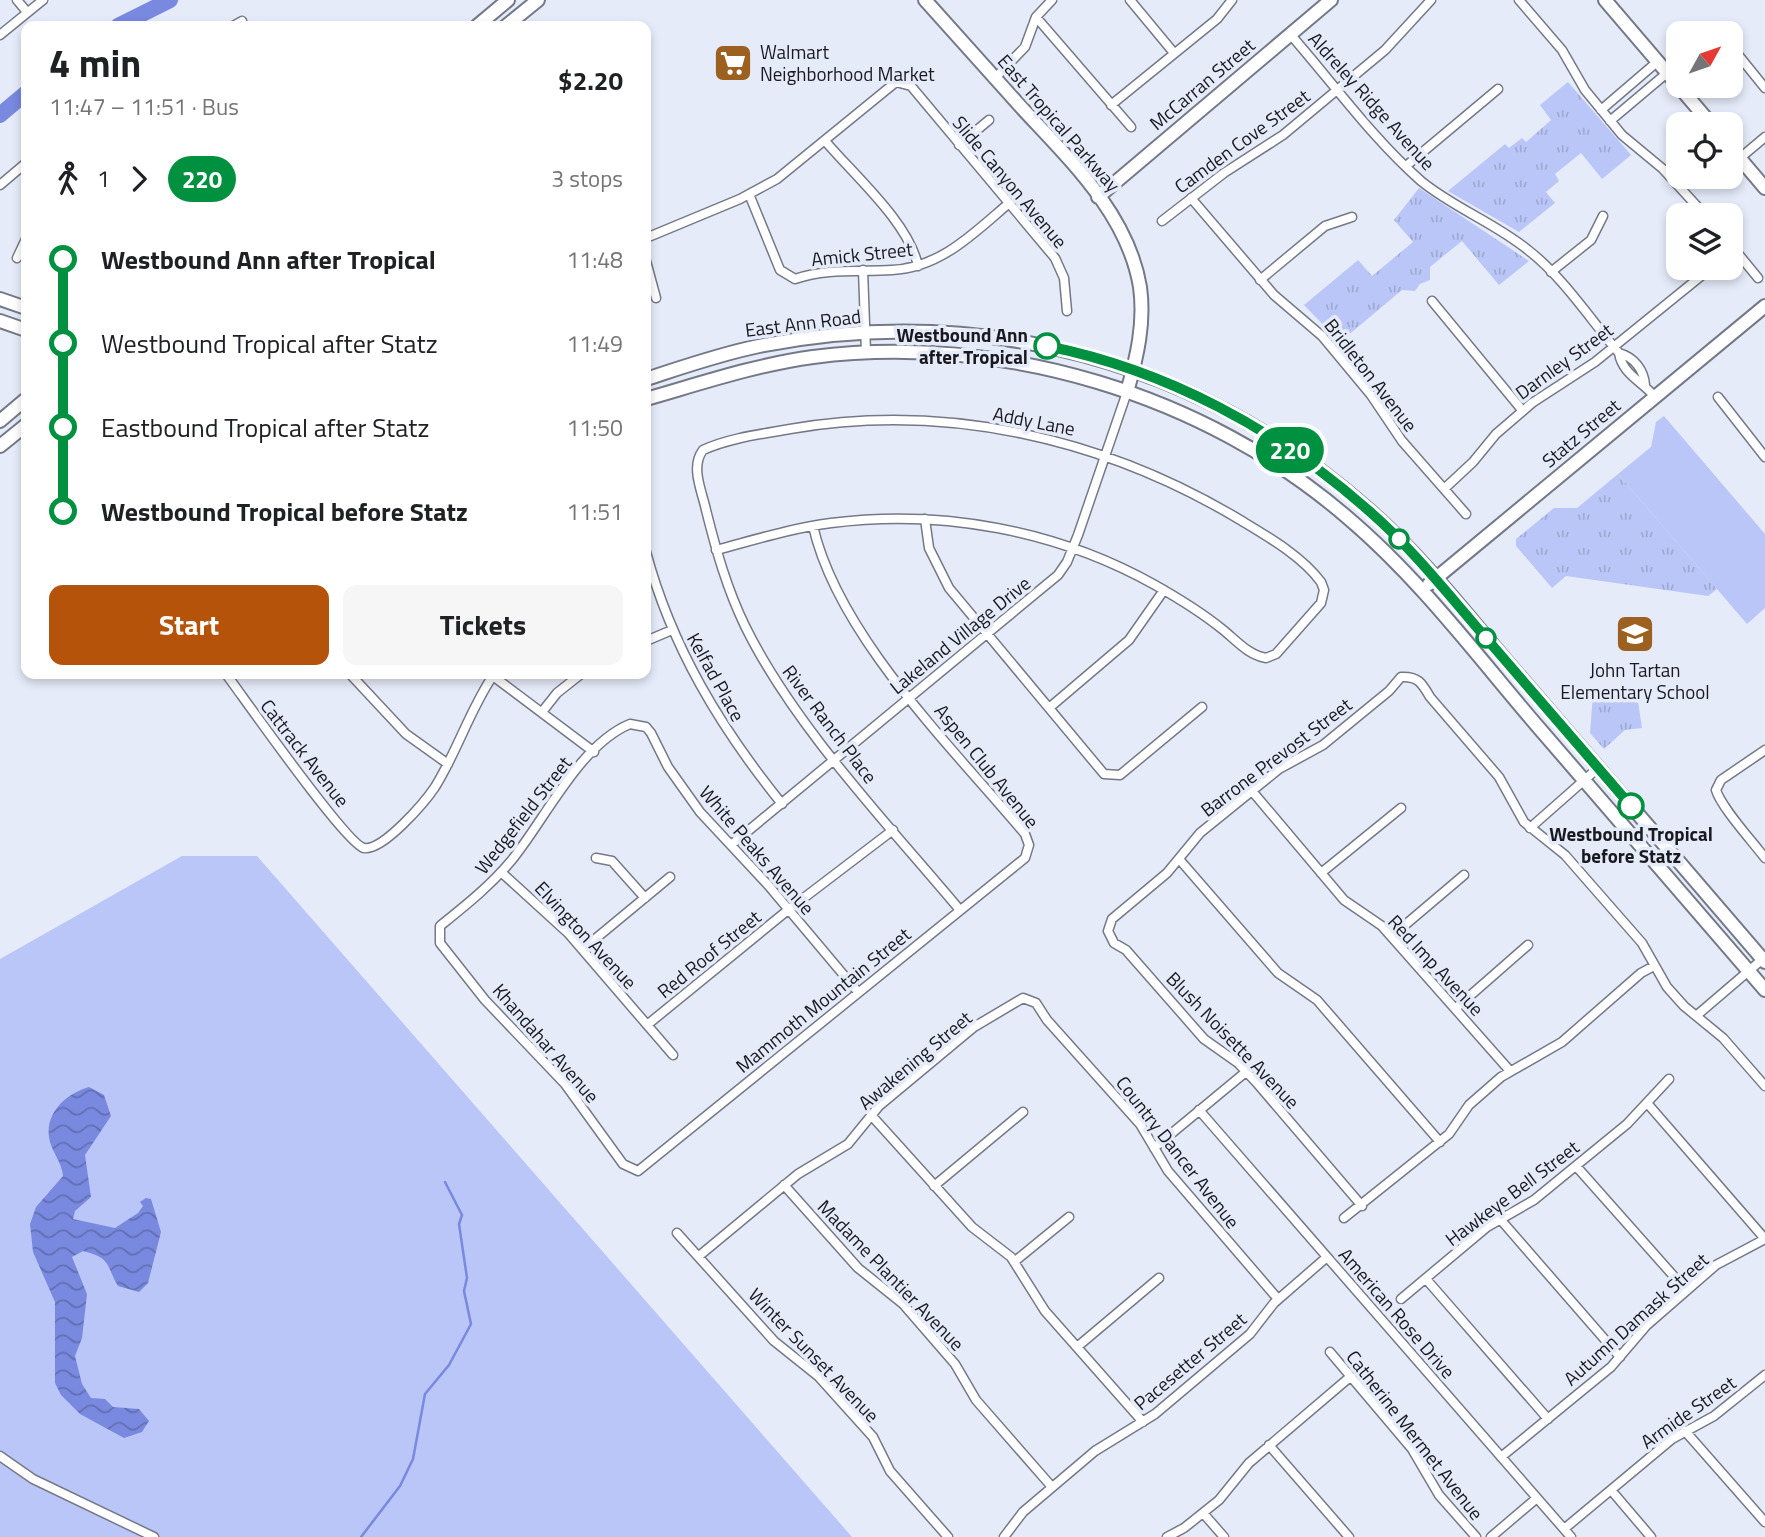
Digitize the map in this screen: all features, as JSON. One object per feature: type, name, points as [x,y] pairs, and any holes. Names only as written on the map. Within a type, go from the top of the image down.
[{"type":"main road","points":[[483,21],[508,0]]},
{"type":"main road","points":[[512,21],[538,0]]},
{"type":"main road","name":"East Tropical Parkway","points":[[925,0],[1098,197],[1128,245],[1140,288],[1141,330],[1127,392]]},
{"type":"main road","name":"McCarran Street","points":[[1098,197],[1331,0]]},
{"type":"main road","points":[[1605,0],[1666,72]]},
{"type":"main road","points":[[1689,98],[1701,112]]},
{"type":"main road","points":[[1743,162],[1765,188]]},
{"type":"main road","points":[[0,299],[21,306]]},
{"type":"main road","name":"Statz Street","points":[[1421,591],[1765,306]]},
{"type":"main road","points":[[0,321],[21,329]]},
{"type":"main road","name":"East Ann Road","points":[[651,378],[755,347],[865,333],[937,333],[1003,338],[1062,349],[1134,369]]},
{"type":"main road","name":"East Ann Road","points":[[651,397],[752,367],[866,352],[907,351],[975,357],[1045,369],[1127,392]]},
{"type":"main road","points":[[1134,369],[1232,414],[1305,460],[1369,510],[1435,579],[1598,768],[1759,963],[1765,990]]},
{"type":"main road","points":[[1127,392],[1238,442],[1293,475],[1358,526],[1421,591],[1584,780],[1759,963]]},
{"type":"main road","points":[[0,421],[21,403]]},
{"type":"main road","points":[[0,446],[21,429]]},
{"type":"street","points":[[17,0],[27,12]]},
{"type":"street","points":[[0,35],[43,0]]},
{"type":"street","points":[[995,78],[1025,47],[1036,17],[1052,0]]},
{"type":"street","points":[[1130,0],[1174,53]]},
{"type":"street","points":[[1111,105],[1217,19],[1232,0]]},
{"type":"street","name":"Camden Cove Street","points":[[1163,221],[1224,173],[1275,141],[1338,90],[1385,50],[1431,0]]},
{"type":"street","points":[[1519,0],[1562,51],[1610,121],[1633,146],[1672,177],[1695,203]]},
{"type":"street","points":[[1036,17],[1131,127]]},
{"type":"street","name":"Aldreley Ridge Avenue","points":[[1290,34],[1406,166],[1450,203],[1520,244],[1551,272],[1617,350],[1629,356],[1644,374],[1645,385],[1655,397]]},
{"type":"street","points":[[1743,61],[1765,88]]},
{"type":"street","points":[[1601,110],[1657,62]]},
{"type":"street","points":[[1610,121],[1666,74]]},
{"type":"street","name":"Slide Canyon Avenue","points":[[826,142],[890,86],[896,82],[908,84],[1061,268],[1068,312]]},
{"type":"street","points":[[1406,166],[1498,89]]},
{"type":"street","points":[[959,145],[989,120]]},
{"type":"street","points":[[1743,155],[1765,137]]},
{"type":"street","points":[[651,236],[749,194],[793,169],[826,142],[904,232],[914,248],[918,266]]},
{"type":"street","points":[[0,185],[21,167]]},
{"type":"street","name":"Amick Street","points":[[749,194],[784,274],[795,279],[821,272],[918,266],[953,249],[1009,204]]},
{"type":"street","name":"Bridleton Avenue","points":[[1191,198],[1260,280],[1322,336],[1371,395],[1402,442],[1466,514]]},
{"type":"street","points":[[1551,272],[1591,240],[1603,216]]},
{"type":"street","points":[[1260,280],[1325,226],[1352,217]]},
{"type":"street","points":[[17,258],[21,250]]},
{"type":"street","points":[[1743,261],[1758,278]]},
{"type":"street","points":[[863,270],[866,352]]},
{"type":"street","points":[[651,280],[656,298]]},
{"type":"street","name":"Darnley Street","points":[[1444,489],[1522,411],[1617,350],[1697,280]]},
{"type":"street","points":[[1432,301],[1522,411]]},
{"type":"street","name":"Lakeland Village Drive","points":[[731,845],[1058,575],[1073,547],[1127,392]]},
{"type":"street","points":[[1718,397],[1765,457]]},
{"type":"street","name":"Addy Lane","points":[[699,455],[709,447],[804,427],[911,420],[1023,432],[1107,455],[1177,485],[1260,532],[1313,572],[1324,590],[1321,603],[1276,654],[1266,658],[1248,651],[1223,629],[1164,590]]},
{"type":"street","name":"River Ranch Place","points":[[699,455],[695,467],[716,550],[733,600],[757,650],[791,705],[959,909]]},
{"type":"street","points":[[716,550],[813,526],[856,521],[925,519],[1000,528],[1073,547],[1164,590],[1129,640],[1049,708]]},
{"type":"street","points":[[925,519],[929,548],[940,574],[1104,774],[1110,777],[1120,775],[1202,707]]},
{"type":"street","name":"Aspen Club Avenue","points":[[813,526],[828,572],[848,612],[909,696],[1025,834],[1028,848]]},
{"type":"street","name":"Kelfad Place","points":[[651,567],[672,630],[711,707],[782,804]]},
{"type":"street","points":[[651,639],[672,630]]},
{"type":"street","name":"Barrone Prevost Street","points":[[1108,930],[1112,919],[1167,873],[1200,833],[1279,769],[1324,745],[1389,691],[1401,677],[1411,676],[1422,683],[1430,697],[1499,777],[1518,814],[1530,828]]},
{"type":"street","name":"Cattrack Avenue","points":[[230,679],[311,789],[356,844],[363,848],[377,846],[411,815],[433,790],[448,764]]},
{"type":"street","points":[[354,679],[406,734],[448,764],[492,679]]},
{"type":"street","points":[[357,682],[360,679]]},
{"type":"street","points":[[499,679],[594,752]]},
{"type":"street","points":[[542,712],[558,693],[575,679]]},
{"type":"street","name":"Wedgefield Street","points":[[439,935],[440,926],[486,889],[501,872],[553,800],[594,752],[624,727],[639,726]]},
{"type":"street","name":"White Peaks Avenue","points":[[639,726],[651,733],[681,786],[858,992]]},
{"type":"street","points":[[1765,750],[1721,780],[1716,790],[1720,802],[1730,810],[1765,858]]},
{"type":"street","points":[[1598,768],[1530,828],[1565,855],[1642,943],[1667,987],[1723,1038],[1765,1086]]},
{"type":"street","name":"Red Imp Avenue","points":[[1252,791],[1344,900],[1392,936],[1510,1071]]},
{"type":"street","points":[[1321,873],[1401,808]]},
{"type":"street","name":"Red Roof Street","points":[[647,1025],[788,909],[893,831]]},
{"type":"street","name":"Mammoth Mountain Street","points":[[633,1170],[638,1171],[651,1163],[770,1061],[1025,858],[1028,848]]},
{"type":"street","points":[[596,858],[612,861],[645,898]]},
{"type":"street","points":[[1178,859],[1278,973],[1317,1000],[1440,1142]]},
{"type":"street","name":"Elvington Avenue","points":[[501,872],[583,949],[673,1055]]},
{"type":"street","points":[[1392,936],[1464,875]]},
{"type":"street","points":[[583,949],[670,877]]},
{"type":"street","name":"Blush Noisette Avenue","points":[[1108,930],[1114,943],[1126,950],[1204,1039],[1247,1072],[1362,1206]]},
{"type":"street","name":"Khandahar Avenue","points":[[439,935],[440,943],[485,1000],[565,1084],[623,1164],[633,1170]]},
{"type":"street","points":[[1456,1008],[1528,946]]},
{"type":"street","points":[[1696,1016],[1759,963]]},
{"type":"street","points":[[1344,1218],[1440,1142],[1469,1105],[1510,1071],[1562,1042],[1642,973],[1654,966]]},
{"type":"street","name":"Awakening Street","points":[[699,1256],[784,1185],[848,1144],[871,1115],[974,1027],[1023,998]]},
{"type":"street","name":"Country Dancer Avenue","points":[[1023,998],[1036,1003],[1047,1020],[1140,1125],[1168,1171],[1278,1299]]},
{"type":"street","points":[[1154,1148],[1247,1072]]},
{"type":"street","name":"Hawkeye Bell Street","points":[[1401,1299],[1500,1219],[1534,1200],[1636,1117],[1669,1079]]},
{"type":"street","points":[[1647,1103],[1765,1239]]},
{"type":"street","name":"American Rose Drive","points":[[1199,1110],[1571,1537]]},
{"type":"street","points":[[933,1186],[1023,1112]]},
{"type":"street","points":[[871,1115],[982,1237],[1014,1262],[1045,1311],[1143,1422]]},
{"type":"street","points":[[1576,1166],[1686,1290]]},
{"type":"street","name":"Madame Plantier Avenue","points":[[784,1185],[858,1268],[890,1292],[912,1314],[955,1364],[976,1400],[1052,1487]]},
{"type":"street","points":[[1014,1262],[1069,1217]]},
{"type":"street","points":[[1500,1219],[1620,1357]]},
{"type":"street","name":"Winter Sunset Avenue","points":[[677,1233],[774,1341],[819,1377],[864,1427],[890,1471],[948,1537]]},
{"type":"street","name":"Autumn Damask Street","points":[[1501,1457],[1620,1357],[1647,1325],[1716,1265],[1765,1239]]},
{"type":"street","name":"Pacesetter Street","points":[[1004,1537],[1023,1512],[1052,1487],[1107,1442],[1143,1422],[1250,1334],[1278,1299],[1327,1257]]},
{"type":"street","points":[[1077,1348],[1159,1278]]},
{"type":"street","points":[[1426,1279],[1548,1419]]},
{"type":"street","name":"Catherine Mermet Avenue","points":[[1330,1352],[1412,1449],[1438,1495],[1476,1537]]},
{"type":"street","name":"Armide Street","points":[[1564,1529],[1685,1431],[1714,1416],[1765,1375]]},
{"type":"street","points":[[1167,1537],[1203,1513],[1269,1445],[1350,1377]]},
{"type":"street","points":[[1685,1431],[1765,1522]]},
{"type":"street","points":[[1269,1445],[1349,1537]]},
{"type":"street","points":[[0,1456],[33,1479],[154,1537]]},
{"type":"street","points":[[1611,1490],[1651,1537]]},
{"type":"street","points":[[1491,1537],[1537,1498]]},
{"type":"street","points":[[1203,1513],[1224,1537]]},
{"type":"green space","points":[[1568,82],[1631,155],[1602,179],[1581,153],[1555,174],[1559,181],[1546,192],[1555,203],[1519,232],[1448,191],[1505,144],[1509,148],[1522,138],[1526,142],[1551,120],[1540,105]]},
{"type":"green space","points":[[1419,188],[1529,261],[1499,285],[1462,241],[1430,267],[1430,280],[1420,284],[1415,291],[1402,290],[1340,342],[1304,305],[1358,260],[1372,276],[1413,242],[1394,220]]},
{"type":"green space","points":[[1664,416],[1765,534],[1765,608],[1747,624],[1618,474],[1651,447],[1656,422]]},
{"type":"green space","points":[[1618,474],[1717,589],[1708,596],[1566,576],[1552,588],[1516,546],[1516,539],[1554,508],[1577,508]]},
{"type":"green space","points":[[1636,688],[1642,728],[1625,730],[1604,749],[1590,733],[1593,694]]},
{"type":"green space","points":[[182,856],[257,856],[852,1537],[0,1537],[0,959]]},
{"type":"water","points":[[89,1087],[104,1095],[111,1116],[85,1155],[91,1197],[75,1211],[73,1219],[115,1228],[138,1213],[143,1206],[140,1202],[146,1198],[151,1199],[161,1232],[148,1283],[139,1292],[118,1286],[107,1264],[99,1257],[83,1251],[72,1257],[87,1294],[82,1338],[75,1356],[82,1384],[91,1398],[105,1399],[113,1407],[139,1409],[149,1421],[142,1432],[124,1438],[80,1414],[61,1395],[55,1383],[55,1302],[33,1252],[30,1224],[36,1207],[63,1176],[49,1135],[52,1116],[63,1101]]},
{"type":"waterway","points":[[128,21],[170,0]]},
{"type":"waterway","points":[[0,115],[21,97]]},
{"type":"waterway","points":[[361,1537],[400,1486],[413,1459],[425,1394],[449,1365],[471,1324],[464,1291],[467,1278],[459,1224],[462,1215],[445,1182]]},
{"type":"bus line","name":"220","points":[[1047,346],[1134,369],[1202,398],[1255,426],[1336,483],[1369,510],[1412,553],[1631,806]]},
{"type":"place","name":"Walmart Neighborhood Market","points":[[733,63]]},
{"type":"place","name":"Westbound Ann after Tropical","points":[[1047,346]]},
{"type":"place","name":"John Tartan Elementary School","points":[[1635,634]]},
{"type":"place","name":"Westbound Tropical before Statz","points":[[1631,806]]}]
